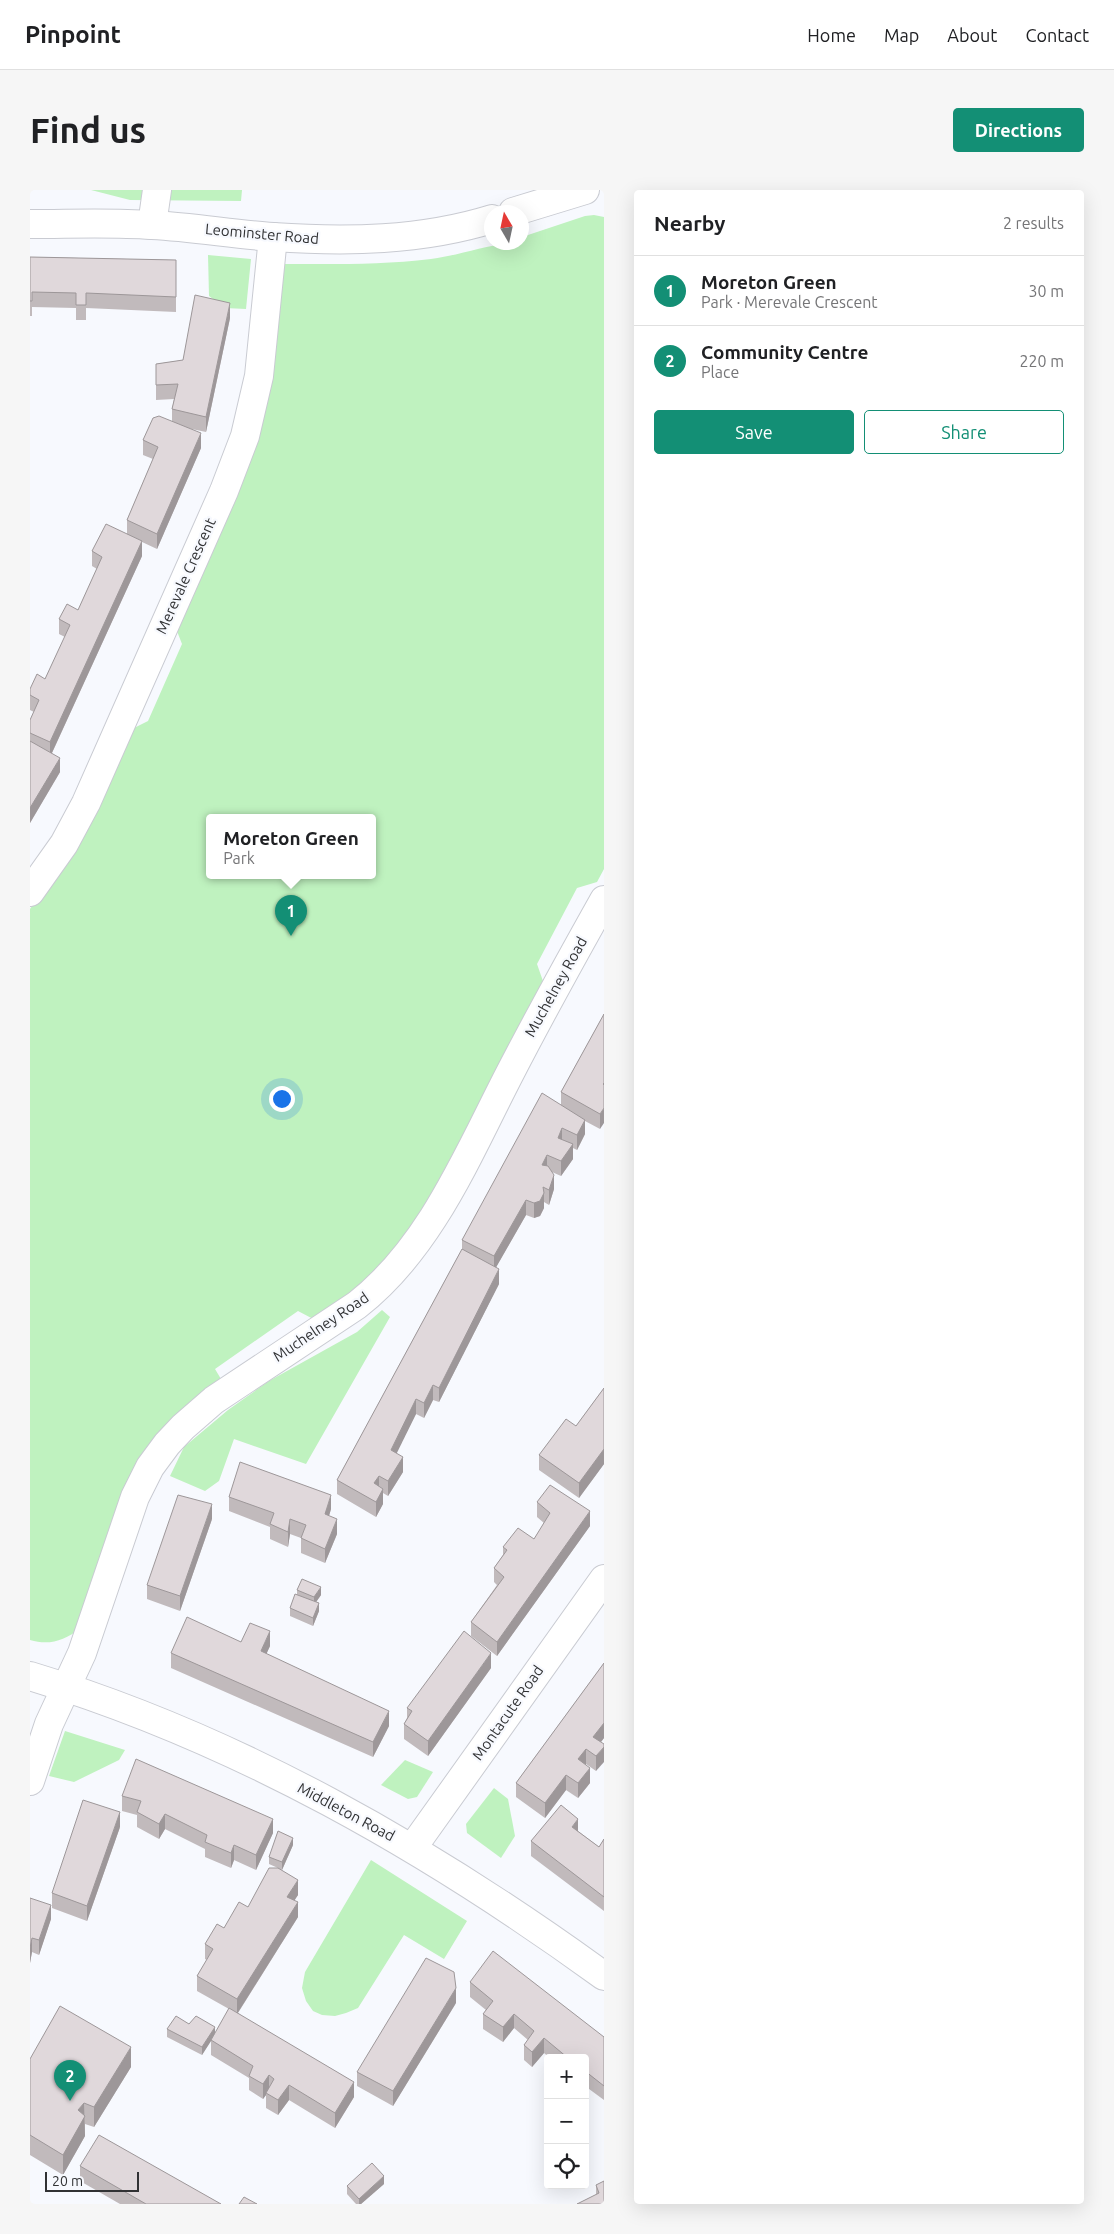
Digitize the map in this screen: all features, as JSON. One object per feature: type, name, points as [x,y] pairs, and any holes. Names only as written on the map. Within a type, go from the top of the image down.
[{"type":"street","points":[[152,225],[157,190]]},
{"type":"street","points":[[529,207],[585,190]]},
{"type":"street","name":"Leominster Road","points":[[30,224],[152,225],[273,237],[337,240],[403,237],[449,230],[484,221]]},
{"type":"street","name":"Merevale Crescent","points":[[30,892],[64,844],[86,803],[224,491],[241,446],[259,376],[273,237]]},
{"type":"street","name":"Muchelney Road","points":[[66,1687],[82,1653],[135,1497],[150,1467],[166,1444],[214,1400],[357,1304],[372,1293],[398,1266],[424,1231],[443,1200],[519,1055],[604,900]]},
{"type":"street","name":"Montacute Road","points":[[413,1848],[604,1578]]},
{"type":"street","name":"Middleton Road","points":[[30,1676],[66,1687],[200,1740],[338,1807],[413,1848],[500,1903],[604,1976]]},
{"type":"street","points":[[30,1781],[49,1724],[66,1687]]},
{"type":"green space","points":[[91,190],[242,190],[241,201],[130,200]]},
{"type":"green space","points":[[585,216],[604,217],[604,869],[597,882],[577,888],[537,964],[544,984],[414,1226],[376,1275],[317,1321],[298,1311],[215,1369],[221,1379],[171,1420],[150,1446],[80,1629],[56,1641],[37,1642],[30,1640],[30,909],[60,865],[128,731],[148,721],[182,644],[175,626],[285,264],[376,263],[413,261],[484,248],[484,250],[529,250],[529,235]]},
{"type":"green space","points":[[208,255],[251,259],[246,309],[225,308],[209,296]]},
{"type":"green space","points":[[382,1310],[390,1317],[306,1464],[234,1439],[219,1481],[205,1491],[170,1476],[184,1447],[228,1410],[269,1381],[357,1332]]},
{"type":"green space","points":[[65,1731],[125,1750],[119,1760],[74,1782],[49,1776]]},
{"type":"green space","points":[[405,1760],[433,1772],[417,1797],[408,1799],[381,1785]]},
{"type":"green space","points":[[494,1788],[508,1799],[515,1836],[501,1858],[467,1833],[466,1824]]},
{"type":"green space","points":[[371,1860],[467,1921],[444,1959],[404,1935],[358,2008],[335,2016],[322,2015],[313,2011],[306,2001],[302,1988],[305,1972]]},
{"type":"building","points":[[30,257],[176,260],[176,297],[86,293],[86,305],[76,305],[76,293],[32,292],[32,301],[30,301]]},
{"type":"building","points":[[195,295],[230,303],[206,417],[172,409],[178,384],[156,385],[156,364],[183,360]]},
{"type":"building","points":[[159,416],[201,433],[157,534],[127,520],[158,447],[143,440],[153,418]]},
{"type":"building","points":[[106,524],[142,541],[50,742],[30,733],[30,720],[39,700],[30,695],[30,689],[37,674],[45,679],[70,625],[59,619],[67,604],[78,610],[102,557],[92,551]]},
{"type":"building","points":[[30,741],[60,758],[30,808]]},
{"type":"building","points":[[604,1014],[604,1108],[600,1114],[561,1092]]},
{"type":"building","points":[[542,1093],[585,1120],[577,1135],[562,1128],[558,1138],[573,1144],[561,1161],[547,1155],[542,1165],[548,1166],[554,1175],[549,1190],[543,1187],[544,1193],[540,1201],[534,1203],[526,1200],[494,1256],[462,1240]]},
{"type":"building","points":[[462,1249],[499,1269],[439,1388],[433,1385],[424,1403],[416,1399],[391,1450],[403,1457],[388,1481],[379,1476],[374,1483],[383,1489],[376,1502],[337,1480]]},
{"type":"building","points":[[604,1388],[604,1449],[579,1483],[539,1455],[566,1419],[576,1426]]},
{"type":"building","points":[[240,1462],[331,1495],[325,1514],[337,1519],[325,1549],[301,1538],[306,1525],[290,1519],[288,1532],[270,1524],[274,1513],[229,1497]]},
{"type":"building","points":[[550,1485],[590,1511],[497,1642],[471,1622],[504,1577],[494,1568],[507,1550],[503,1547],[518,1528],[534,1539],[550,1513],[537,1502]]},
{"type":"building","points":[[178,1495],[212,1504],[180,1596],[147,1585]]},
{"type":"building","points":[[302,1579],[321,1587],[314,1597],[297,1590]]},
{"type":"building","points":[[295,1594],[319,1603],[313,1618],[290,1608]]},
{"type":"building","points":[[187,1617],[241,1642],[250,1623],[270,1631],[261,1651],[389,1711],[373,1742],[171,1653]]},
{"type":"building","points":[[464,1631],[491,1653],[428,1741],[404,1724],[412,1711],[407,1708]]},
{"type":"building","points":[[604,1663],[604,1723],[593,1737],[604,1744],[604,1747],[596,1756],[586,1749],[578,1759],[590,1768],[578,1783],[566,1775],[545,1803],[516,1783]]},
{"type":"building","points":[[136,1759],[273,1819],[256,1855],[234,1845],[231,1853],[205,1842],[207,1835],[165,1814],[159,1824],[137,1812],[141,1801],[122,1796]]},
{"type":"building","points":[[83,1800],[120,1812],[87,1906],[52,1893]]},
{"type":"building","points":[[561,1805],[578,1819],[572,1827],[599,1847],[604,1839],[604,1897],[531,1841]]},
{"type":"building","points":[[278,1831],[293,1838],[282,1862],[269,1857]]},
{"type":"building","points":[[269,1868],[278,1868],[298,1880],[287,1897],[298,1902],[237,1999],[197,1976],[213,1949],[205,1944],[217,1924],[224,1928],[239,1902],[248,1907]]},
{"type":"building","points":[[30,1898],[51,1905],[39,1940],[32,1938],[30,1948]]},
{"type":"building","points":[[493,1951],[604,2037],[604,2086],[589,2074],[589,2054],[563,2054],[544,2038],[532,2052],[524,2045],[534,2031],[514,2014],[503,2027],[483,2014],[493,2001],[470,1982]]},
{"type":"building","points":[[426,1958],[454,1972],[456,1988],[393,2091],[357,2072]]},
{"type":"building","points":[[60,2006],[131,2047],[94,2107],[84,2103],[78,2110],[85,2116],[63,2155],[30,2135],[30,2059]]},
{"type":"building","points":[[229,2008],[354,2082],[335,2113],[289,2085],[278,2100],[266,2093],[274,2079],[269,2075],[263,2084],[249,2076],[253,2066],[211,2040]]},
{"type":"building","points":[[176,2016],[189,2024],[196,2016],[215,2027],[202,2047],[167,2029]]},
{"type":"building","points":[[99,2135],[221,2204],[146,2204],[80,2166]]},
{"type":"building","points":[[372,2163],[384,2176],[359,2199],[347,2186]]},
{"type":"building","points":[[604,2181],[604,2204],[577,2204],[599,2193],[596,2185]]},
{"type":"building","points":[[244,2197],[257,2204],[239,2204]]},
{"type":"place","name":"Moreton Green","points":[[291,936]]},
{"type":"place","name":"Community Centre","points":[[70,2101]]}]
